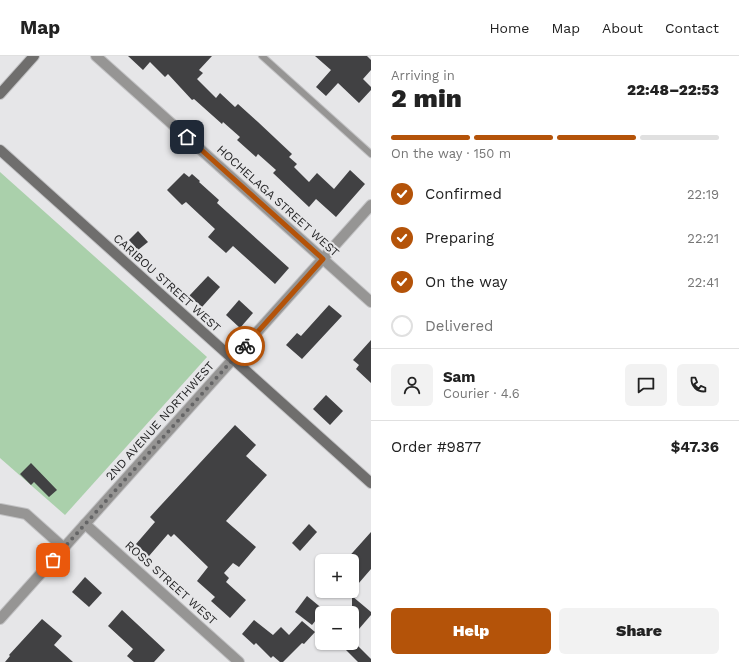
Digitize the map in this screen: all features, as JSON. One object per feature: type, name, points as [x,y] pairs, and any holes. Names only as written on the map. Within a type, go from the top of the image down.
[{"type":"street","points":[[0,94],[34,56]]},
{"type":"street","name":"HOCHELAGA STREET WEST","points":[[96,56],[371,302]]},
{"type":"street","name":"CARIBOU STREET WEST","points":[[0,150],[371,483]]},
{"type":"street","name":"2ND AVENUE NORTHWEST","points":[[0,619],[371,205]]},
{"type":"street","points":[[0,509],[26,514],[64,548]]},
{"type":"street","name":"ROSS STREET WEST","points":[[85,524],[239,662]]},
{"type":"lane","points":[[262,56],[371,154]]},
{"type":"green space","points":[[0,172],[207,357],[65,515],[0,458]]},
{"type":"building","points":[[128,56],[212,56],[199,70],[203,73],[197,79],[216,98],[220,93],[235,107],[238,104],[258,122],[292,154],[289,157],[297,164],[294,167],[309,182],[317,173],[334,189],[350,170],[365,184],[336,217],[316,199],[309,207],[273,173],[276,170],[258,154],[256,157],[237,140],[240,137],[223,122],[222,124],[194,99],[192,100],[168,74],[165,77],[150,62],[143,70]]},
{"type":"building","points":[[315,56],[367,56],[371,60],[371,70],[363,79],[371,87],[371,90],[359,103],[338,83],[326,96],[316,87],[331,70]]},
{"type":"building","points":[[184,173],[189,177],[192,174],[200,181],[199,182],[219,200],[217,203],[289,268],[275,284],[233,246],[226,253],[208,237],[215,229],[186,202],[182,205],[167,190]]},
{"type":"building","points":[[138,231],[148,242],[138,250],[129,240]]},
{"type":"building","points":[[208,276],[220,287],[202,307],[189,296]]},
{"type":"building","points":[[239,300],[253,313],[240,328],[226,315]]},
{"type":"building","points":[[329,305],[342,316],[302,359],[286,345],[297,333],[301,336]]},
{"type":"building","points":[[371,340],[371,383],[356,369],[359,365],[353,360]]},
{"type":"building","points":[[326,395],[343,411],[330,425],[313,409]]},
{"type":"building","points":[[235,425],[256,445],[246,456],[267,475],[226,521],[256,547],[239,567],[233,563],[224,573],[229,578],[226,582],[246,600],[230,618],[211,601],[215,597],[197,581],[208,567],[174,534],[171,537],[168,534],[149,556],[136,544],[155,522],[150,517]]},
{"type":"building","points":[[31,463],[57,490],[49,497],[34,482],[31,485],[20,474]]},
{"type":"building","points":[[309,524],[317,532],[300,551],[292,543]]},
{"type":"building","points":[[371,532],[371,569],[359,583],[359,554],[351,554]]},
{"type":"building","points":[[85,577],[102,593],[89,607],[72,592]]},
{"type":"building","points":[[307,596],[319,606],[315,606],[315,621],[312,625],[295,612]]},
{"type":"building","points":[[352,598],[354,598],[371,612],[371,615],[359,629],[359,606],[352,606]]},
{"type":"building","points":[[122,610],[165,650],[154,662],[134,662],[127,656],[133,649],[108,626]]},
{"type":"building","points":[[42,619],[62,636],[54,645],[73,662],[5,662],[10,656],[9,655]]},
{"type":"building","points":[[254,620],[273,635],[281,627],[289,635],[302,621],[315,632],[304,644],[302,643],[283,662],[280,662],[273,656],[271,658],[256,643],[254,645],[242,634]]},
{"type":"building","points":[[359,647],[371,659],[371,662],[358,662],[346,650],[359,650]]},
{"type":"way so far","points":[[53,560],[245,346]]},
{"type":"route","points":[[187,137],[323,259],[245,346]]}]
